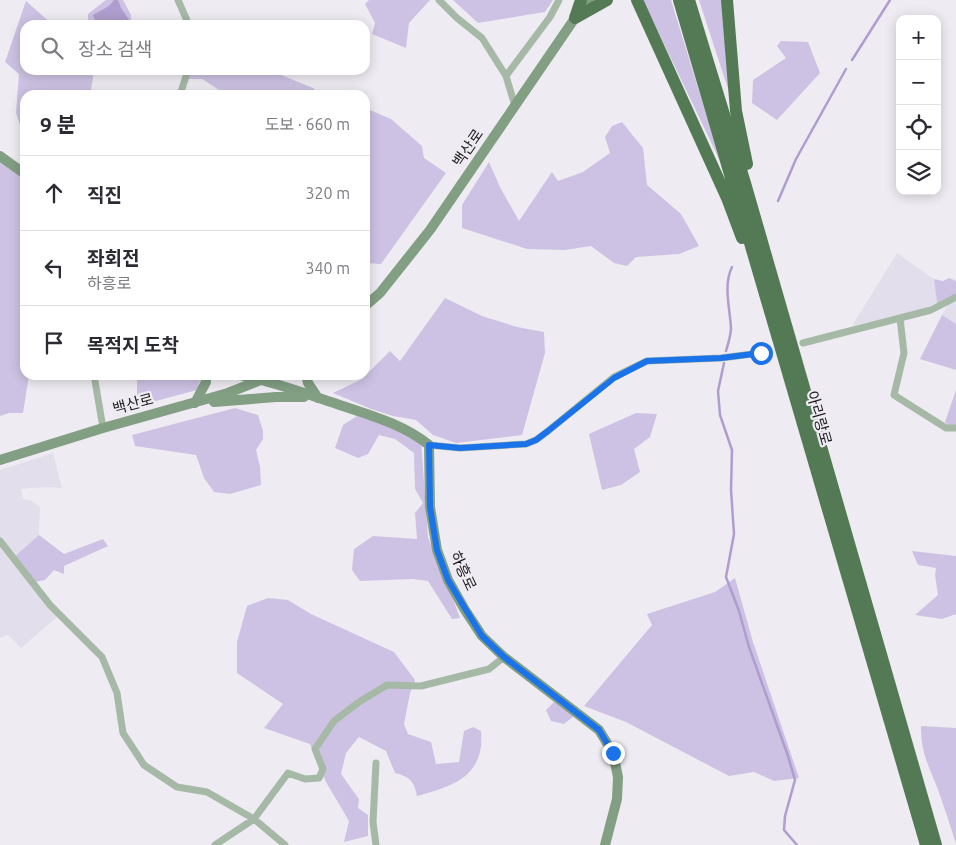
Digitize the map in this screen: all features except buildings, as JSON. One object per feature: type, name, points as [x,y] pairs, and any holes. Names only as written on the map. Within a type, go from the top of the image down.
[{"type":"highway","points":[[574,18],[580,0]]},
{"type":"highway","points":[[574,18],[607,0]]},
{"type":"highway","name":"아리랑로","points":[[679,0],[926,845]]},
{"type":"highway","name":"아리랑로","points":[[689,0],[745,183],[936,845]]},
{"type":"highway","points":[[727,0],[736,112],[748,172],[745,183]]},
{"type":"highway","points":[[637,2],[727,198],[752,266],[760,273]]},
{"type":"main road","name":"백산로","points":[[370,301],[380,292],[430,230],[574,18],[589,0]]},
{"type":"main road","points":[[0,156],[20,170]]},
{"type":"main road","points":[[195,403],[205,380]]},
{"type":"main road","name":"백산로","points":[[0,460],[103,428],[195,403],[260,380]]},
{"type":"main road","points":[[276,380],[318,398],[391,422],[415,434],[429,445]]},
{"type":"main road","points":[[307,380],[318,398]]},
{"type":"main road","points":[[195,403],[276,397],[318,398]]},
{"type":"main road","name":"하흥로","points":[[429,445],[430,507],[437,550],[448,580],[482,636],[504,657],[599,730],[613,753],[618,777],[617,799],[605,845]]},
{"type":"street","points":[[178,0],[187,20]]},
{"type":"street","points":[[439,0],[457,18],[482,38],[506,76],[515,106]]},
{"type":"street","points":[[506,76],[550,17],[559,0]]},
{"type":"street","points":[[182,90],[186,75]]},
{"type":"street","points":[[803,343],[931,310],[956,297]]},
{"type":"street","points":[[900,318],[904,353],[894,395],[946,428],[956,428]]},
{"type":"street","points":[[429,445],[460,448],[526,444],[542,436],[614,378],[647,361],[721,358],[768,352]]},
{"type":"street","points":[[95,380],[103,428]]},
{"type":"street","points":[[0,541],[50,605],[102,657],[117,693],[124,733],[144,766],[177,787],[207,792],[254,819],[285,845]]},
{"type":"street","points":[[215,845],[254,819],[288,773],[305,779],[319,778],[323,769],[315,749],[334,721],[359,702],[387,685],[421,686],[489,669],[504,657]]},
{"type":"street","points":[[376,763],[373,822],[376,845]]},
{"type":"shaded area","points":[[106,0],[123,0],[131,15],[131,20],[88,20],[88,14]]},
{"type":"shaded area","points":[[114,0],[118,0],[129,20],[95,20],[93,15],[109,6]]},
{"type":"shaded area","points":[[369,0],[430,0],[409,23],[406,48],[372,34],[375,23],[365,4]]},
{"type":"shaded area","points":[[453,0],[553,0],[545,12],[478,23]]},
{"type":"shaded area","points":[[643,0],[671,0],[721,163]]},
{"type":"shaded area","points":[[699,0],[722,0],[730,95]]},
{"type":"shaded area","points":[[26,1],[47,20],[20,20],[20,75],[93,75],[91,90],[20,90],[20,125],[16,113],[19,74],[5,62]]},
{"type":"shaded area","points":[[781,41],[808,42],[820,73],[777,120],[752,103],[753,80],[786,58],[777,46]]},
{"type":"shaded area","points":[[190,75],[281,75],[315,90],[219,90],[202,79],[188,79]]},
{"type":"shaded area","points":[[370,110],[391,119],[422,146],[424,158],[446,173],[381,264],[370,263]]},
{"type":"shaded area","points":[[622,122],[643,148],[647,185],[681,214],[699,246],[679,254],[636,257],[627,266],[614,263],[591,246],[565,250],[527,249],[462,228],[462,205],[489,162],[500,187],[519,221],[552,172],[558,181],[583,172],[610,153],[605,137],[612,126]]},
{"type":"shaded area","points":[[0,161],[20,174],[20,380],[28,380],[23,413],[9,413],[0,416]]},
{"type":"shaded area","points":[[897,253],[934,279],[937,303],[922,309],[852,326]]},
{"type":"shaded area","points":[[949,278],[956,281],[956,294],[937,303],[934,279],[943,281]]},
{"type":"shaded area","points":[[445,298],[482,316],[517,327],[544,332],[545,353],[522,435],[456,443],[433,435],[416,420],[393,416],[371,409],[333,393],[360,380],[370,380],[370,371],[390,351],[400,361]]},
{"type":"shaded area","points":[[956,302],[956,324],[942,315],[949,303]]},
{"type":"shaded area","points":[[942,315],[956,324],[956,370],[920,359]]},
{"type":"shaded area","points":[[137,380],[200,380],[197,390],[137,406]]},
{"type":"shaded area","points":[[956,390],[956,425],[948,425],[945,422]]},
{"type":"shaded area","points":[[235,408],[258,415],[263,431],[263,439],[256,450],[260,467],[261,485],[230,494],[214,492],[204,478],[196,455],[135,446],[132,435]]},
{"type":"shaded area","points":[[636,413],[657,414],[650,437],[634,449],[640,472],[621,485],[602,490],[589,434]]},
{"type":"shaded area","points":[[357,416],[390,426],[421,441],[428,537],[442,577],[452,596],[460,618],[452,619],[428,581],[413,579],[360,581],[352,570],[354,549],[373,536],[417,539],[415,513],[423,503],[415,489],[414,453],[395,439],[379,435],[368,454],[358,458],[335,448],[343,425]]},
{"type":"shaded area","points":[[53,453],[62,488],[21,489],[23,499],[30,500],[40,507],[39,535],[14,557],[0,545],[0,470]]},
{"type":"shaded area","points":[[39,535],[64,554],[103,539],[108,546],[64,566],[64,574],[54,570],[45,580],[35,582],[14,557]]},
{"type":"shaded area","points":[[0,546],[57,617],[21,648],[8,635],[0,638]]},
{"type":"shaded area","points":[[912,551],[956,556],[956,614],[942,619],[915,615],[938,595],[935,575],[936,568],[918,565]]},
{"type":"shaded area","points":[[735,578],[753,642],[799,778],[774,781],[754,772],[729,776],[626,722],[584,706],[652,625],[647,614],[715,592]]},
{"type":"shaded area","points":[[268,598],[288,600],[311,614],[394,652],[415,680],[410,693],[404,724],[408,734],[431,742],[436,764],[459,762],[464,731],[473,727],[481,731],[481,746],[478,759],[472,769],[455,783],[417,796],[410,780],[395,773],[386,751],[359,737],[346,753],[341,774],[359,799],[358,808],[368,815],[368,836],[344,842],[349,821],[326,782],[310,744],[264,728],[283,704],[237,673],[237,642],[247,606]]},
{"type":"shaded area","points":[[554,702],[574,716],[564,724],[551,721],[546,710]]},
{"type":"shaded area","points":[[921,726],[956,728],[956,844],[926,758],[922,744]]},
{"type":"waterway","points":[[852,60],[890,0]]},
{"type":"waterway","points":[[778,201],[796,159],[846,69]]},
{"type":"waterway","points":[[726,351],[731,331],[727,289],[732,267]]},
{"type":"waterway","points":[[724,363],[718,391],[720,415],[732,450],[731,490],[734,534],[726,577],[795,780],[785,816],[784,830],[797,845]]},
{"type":"route","points":[[613,753],[599,730],[504,657],[482,636],[448,580],[437,550],[430,507],[429,445],[460,448],[526,444],[536,440],[548,431],[614,378],[647,361],[721,358],[761,353]]}]
